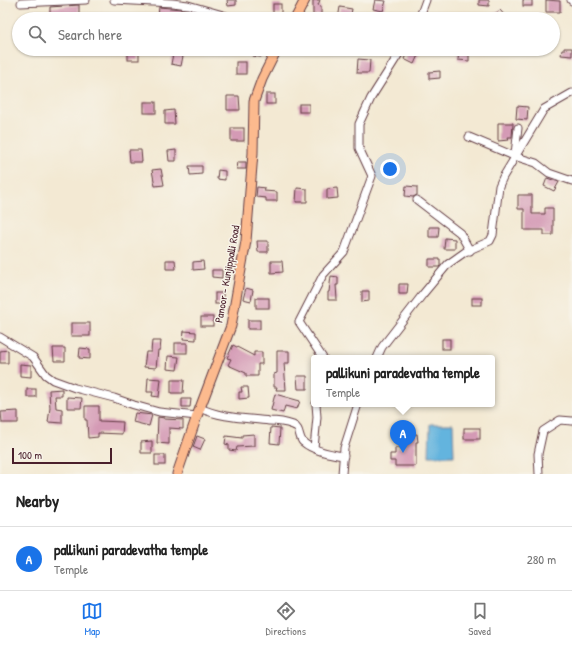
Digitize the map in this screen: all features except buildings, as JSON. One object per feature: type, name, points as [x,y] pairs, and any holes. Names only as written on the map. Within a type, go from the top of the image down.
[{"type":"main road","points":[[299,12],[305,0]]},
{"type":"main road","name":"Panoor - Kunjippalli Road","points":[[177,474],[198,412],[231,326],[246,242],[253,152],[254,101],[262,79],[274,56]]},
{"type":"street","points":[[21,3],[86,0]]},
{"type":"street","points":[[114,0],[172,2],[212,12]]},
{"type":"street","points":[[422,12],[426,0]]},
{"type":"street","points":[[321,355],[299,322],[323,275],[344,252],[347,245],[372,176],[359,148],[359,124],[371,98],[398,56]]},
{"type":"street","points":[[378,355],[382,347],[422,294],[453,260],[490,242],[493,235],[499,186],[502,177],[544,109],[572,93]]},
{"type":"street","points":[[514,156],[518,128]]},
{"type":"street","points":[[469,138],[536,163],[549,173],[572,181]]},
{"type":"street","points":[[417,200],[460,233],[470,251]]},
{"type":"street","points":[[0,337],[33,357],[46,375],[53,380],[75,388],[159,412],[198,412],[219,416],[282,422],[294,425],[299,431],[302,441],[314,448],[330,454],[344,456]]},
{"type":"street","points":[[314,448],[317,417],[316,407]]},
{"type":"street","points":[[342,474],[346,437],[357,407]]},
{"type":"street","points":[[539,474],[538,454],[542,431],[560,420],[572,421]]},
{"type":"water","points":[[430,424],[453,424],[454,456],[429,456]]},
{"type":"place","name":"pallikuni paradevatha temple","points":[[403,453]]}]
